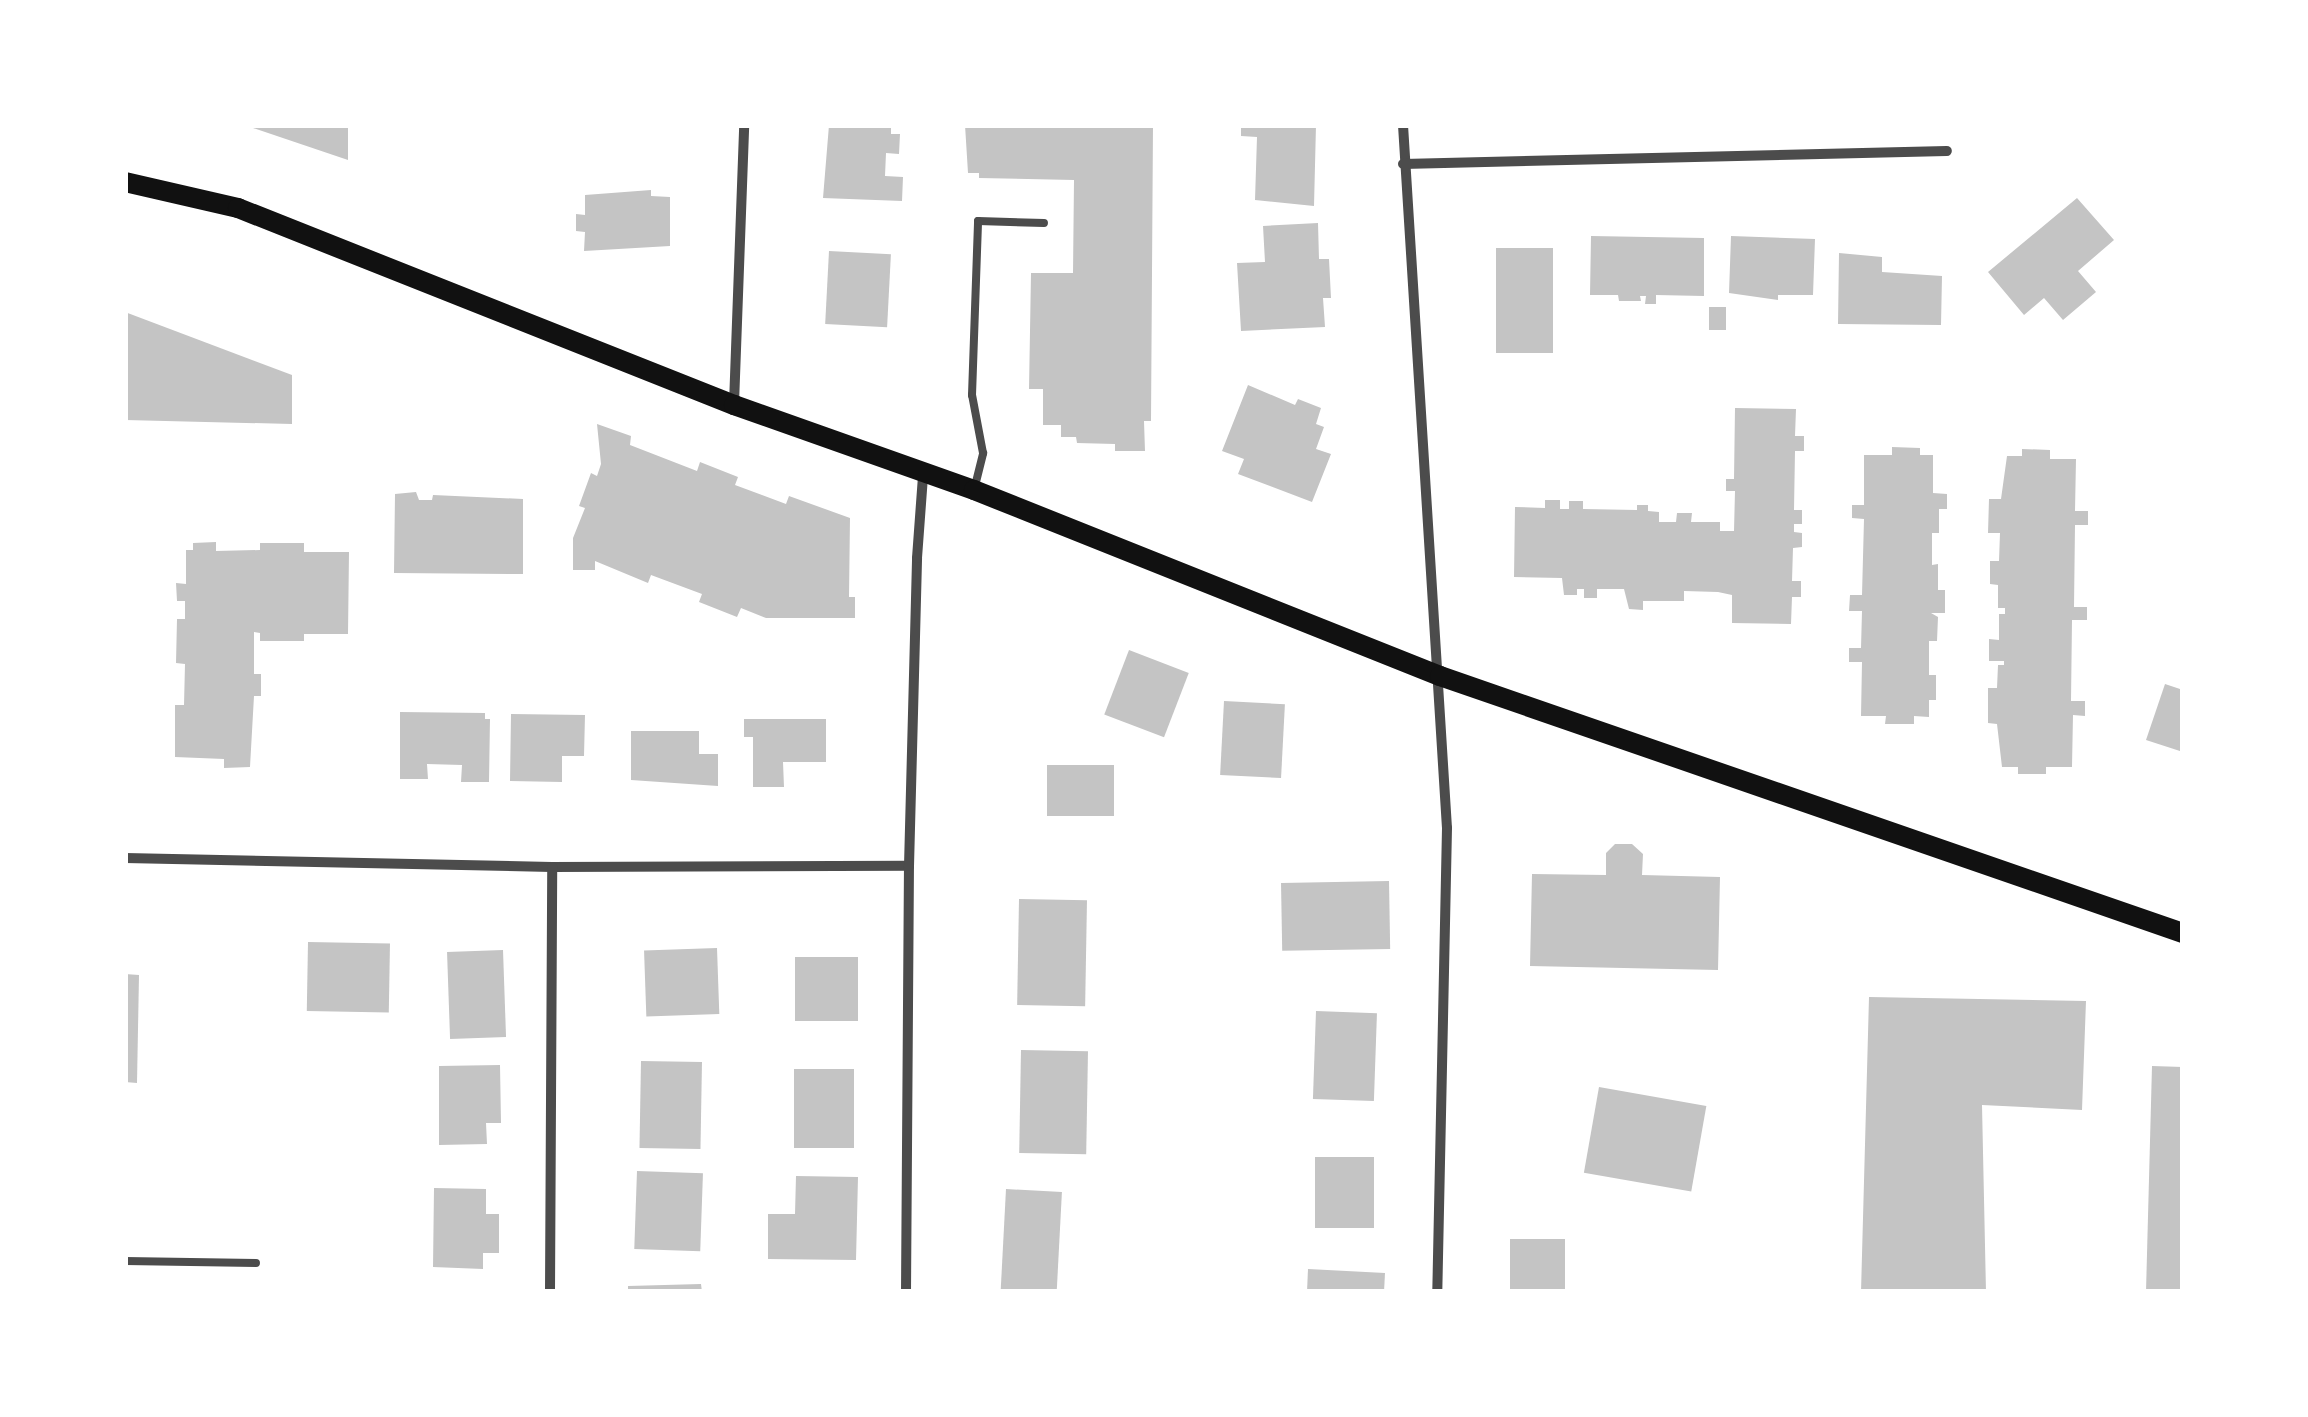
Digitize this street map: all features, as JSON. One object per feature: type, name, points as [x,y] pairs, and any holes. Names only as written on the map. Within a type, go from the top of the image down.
[{"type":"main road","points":[[125,182],[238,208],[734,404],[924,476],[974,490],[1440,676],[2183,933]]},
{"type":"street","points":[[734,404],[744,125]]},
{"type":"street","points":[[1403,125],[1440,676],[1446,828],[1437,1292]]},
{"type":"street","points":[[1403,164],[1946,151]]},
{"type":"street","points":[[906,1292],[910,866],[917,558],[924,476]]},
{"type":"street","points":[[125,858],[552,867],[910,866]]},
{"type":"street","points":[[550,1292],[552,867]]},
{"type":"lane","points":[[974,490],[984,453],[972,395],[978,222],[1044,223]]},
{"type":"lane","points":[[125,1260],[256,1263]]},
{"type":"building","points":[[348,125],[348,160],[247,126]]},
{"type":"building","points":[[829,125],[891,125],[891,134],[900,134],[899,154],[886,153],[885,176],[903,177],[902,201],[823,198]]},
{"type":"building","points":[[965,125],[1153,125],[1151,421],[1144,421],[1145,451],[1115,451],[1115,444],[1077,443],[1076,437],[1061,437],[1061,425],[1043,425],[1043,389],[1029,389],[1031,273],[1073,273],[1074,180],[979,178],[979,173],[968,173]]},
{"type":"building","points":[[1241,125],[1316,125],[1314,206],[1255,200],[1257,137],[1241,136]]},
{"type":"building","points":[[651,190],[651,196],[670,197],[670,246],[584,251],[585,232],[576,231],[576,214],[585,215],[585,195]]},
{"type":"building","points":[[2077,198],[2114,240],[2078,271],[2096,292],[2063,320],[2044,298],[2024,315],[1988,272]]},
{"type":"building","points":[[1318,223],[1319,259],[1329,259],[1331,298],[1323,298],[1325,327],[1241,331],[1237,263],[1265,262],[1263,226]]},
{"type":"building","points":[[1591,236],[1704,238],[1704,296],[1656,295],[1656,304],[1645,304],[1646,296],[1640,296],[1641,301],[1619,301],[1618,295],[1590,295]]},
{"type":"building","points":[[1731,236],[1815,239],[1813,295],[1778,295],[1778,300],[1729,293]]},
{"type":"building","points":[[1496,248],[1553,248],[1553,353],[1496,353]]},
{"type":"building","points":[[829,251],[891,254],[887,327],[825,324]]},
{"type":"building","points":[[1839,253],[1882,257],[1882,272],[1942,276],[1941,325],[1838,324]]},
{"type":"building","points":[[1709,307],[1726,307],[1726,330],[1709,330]]},
{"type":"building","points":[[125,312],[292,375],[292,424],[125,420]]},
{"type":"building","points":[[1248,385],[1295,405],[1298,399],[1321,408],[1316,424],[1324,427],[1316,449],[1331,454],[1312,502],[1238,474],[1244,459],[1222,451]]},
{"type":"building","points":[[1735,408],[1796,409],[1795,436],[1804,436],[1804,451],[1795,451],[1794,510],[1802,510],[1802,524],[1794,524],[1794,532],[1802,533],[1802,547],[1793,548],[1792,581],[1801,581],[1801,597],[1792,597],[1791,624],[1732,623],[1732,595],[1718,592],[1684,591],[1684,601],[1643,601],[1643,610],[1629,609],[1624,589],[1597,589],[1597,598],[1584,598],[1584,589],[1577,589],[1577,595],[1564,595],[1562,578],[1514,577],[1515,507],[1545,508],[1545,500],[1560,500],[1560,509],[1569,509],[1569,501],[1583,501],[1583,509],[1637,510],[1637,505],[1648,505],[1648,511],[1659,512],[1659,522],[1676,522],[1677,513],[1692,513],[1691,522],[1720,522],[1720,531],[1734,531],[1735,491],[1726,491],[1726,479],[1734,479]]},
{"type":"building","points":[[597,424],[631,436],[630,445],[697,471],[700,462],[738,477],[735,485],[786,504],[789,496],[850,518],[849,597],[855,597],[855,618],[766,618],[741,608],[737,617],[699,602],[702,594],[651,575],[648,583],[595,561],[595,570],[573,570],[573,538],[585,508],[579,506],[591,473],[597,476],[601,464]]},
{"type":"building","points":[[1892,447],[1920,448],[1920,455],[1933,455],[1933,493],[1947,494],[1947,509],[1939,509],[1939,533],[1932,533],[1932,565],[1938,564],[1938,590],[1945,590],[1945,613],[1931,613],[1938,617],[1937,641],[1929,641],[1929,675],[1936,675],[1936,700],[1929,700],[1929,717],[1914,716],[1914,724],[1885,724],[1886,716],[1861,716],[1862,662],[1849,662],[1849,648],[1861,648],[1862,611],[1849,611],[1850,595],[1862,595],[1864,519],[1852,518],[1852,505],[1864,505],[1864,455],[1892,455]]},
{"type":"building","points":[[2022,449],[2050,450],[2050,459],[2076,459],[2075,511],[2088,511],[2088,525],[2075,525],[2074,607],[2087,607],[2087,620],[2072,620],[2071,701],[2085,701],[2085,716],[2073,715],[2072,767],[2046,767],[2046,774],[2018,774],[2018,767],[2002,767],[1997,724],[1988,723],[1988,688],[1997,688],[1998,665],[2004,665],[2004,661],[1989,661],[1989,639],[1999,640],[1999,614],[2005,614],[2005,608],[1998,608],[1998,585],[1990,584],[1990,561],[1999,561],[2000,533],[1988,533],[1989,499],[2001,499],[2007,456],[2022,456]]},
{"type":"building","points":[[416,492],[419,500],[432,500],[433,495],[523,499],[523,574],[394,573],[395,494]]},
{"type":"building","points":[[216,542],[216,551],[260,550],[260,543],[304,543],[304,552],[349,552],[348,634],[304,634],[304,641],[260,641],[260,633],[254,632],[254,674],[261,674],[261,696],[254,696],[250,767],[224,768],[224,759],[175,757],[175,705],[184,705],[185,664],[176,663],[177,619],[185,619],[185,601],[177,601],[176,583],[186,584],[186,550],[193,550],[193,543]]},
{"type":"building","points":[[1129,650],[1189,673],[1164,737],[1104,714]]},
{"type":"building","points":[[2165,684],[2183,690],[2183,752],[2146,740]]},
{"type":"building","points":[[1224,701],[1285,704],[1281,778],[1220,775]]},
{"type":"building","points":[[400,712],[485,713],[485,719],[490,719],[489,782],[461,782],[462,765],[427,764],[428,779],[400,779]]},
{"type":"building","points":[[511,714],[585,715],[584,756],[562,756],[562,782],[510,781]]},
{"type":"building","points":[[744,719],[826,719],[826,762],[783,762],[784,787],[753,787],[753,737],[744,737]]},
{"type":"building","points":[[631,731],[699,731],[699,754],[718,754],[718,786],[631,780]]},
{"type":"building","points":[[1047,765],[1114,765],[1114,816],[1047,816]]},
{"type":"building","points":[[1615,844],[1632,844],[1643,854],[1642,875],[1720,877],[1718,970],[1530,966],[1532,874],[1606,875],[1606,853]]},
{"type":"building","points":[[1389,881],[1390,949],[1282,951],[1281,883]]},
{"type":"building","points":[[1019,899],[1087,900],[1085,1006],[1017,1005]]},
{"type":"building","points":[[308,942],[390,943],[389,1012],[307,1011]]},
{"type":"building","points":[[717,948],[719,1014],[646,1017],[644,951]]},
{"type":"building","points":[[503,950],[506,1037],[450,1039],[447,952]]},
{"type":"building","points":[[795,957],[858,957],[858,1021],[795,1021]]},
{"type":"building","points":[[125,974],[139,975],[137,1083],[125,1082]]},
{"type":"building","points":[[1869,997],[2086,1001],[2082,1110],[1982,1105],[1986,1292],[1861,1292]]},
{"type":"building","points":[[1316,1011],[1377,1013],[1374,1101],[1313,1099]]},
{"type":"building","points":[[1021,1050],[1088,1051],[1086,1154],[1019,1153]]},
{"type":"building","points":[[641,1061],[702,1062],[700,1149],[639,1148]]},
{"type":"building","points":[[500,1065],[501,1123],[486,1123],[487,1144],[439,1145],[439,1066]]},
{"type":"building","points":[[2152,1066],[2183,1067],[2183,1292],[2146,1292]]},
{"type":"building","points":[[794,1069],[854,1069],[854,1148],[794,1148]]},
{"type":"building","points":[[1599,1087],[1706,1106],[1691,1192],[1584,1173]]},
{"type":"building","points":[[1315,1157],[1374,1157],[1374,1228],[1315,1228]]},
{"type":"building","points":[[637,1171],[703,1173],[700,1251],[634,1249]]},
{"type":"building","points":[[796,1176],[858,1177],[856,1260],[768,1259],[768,1214],[795,1214]]},
{"type":"building","points":[[434,1188],[486,1189],[486,1214],[499,1214],[499,1253],[483,1253],[483,1269],[433,1267]]},
{"type":"building","points":[[1006,1189],[1062,1192],[1057,1292],[1001,1292]]},
{"type":"building","points":[[1510,1239],[1565,1239],[1565,1292],[1510,1292]]},
{"type":"building","points":[[1308,1269],[1385,1273],[1384,1292],[1307,1292]]},
{"type":"building","points":[[701,1284],[702,1292],[628,1292],[628,1286]]}]
